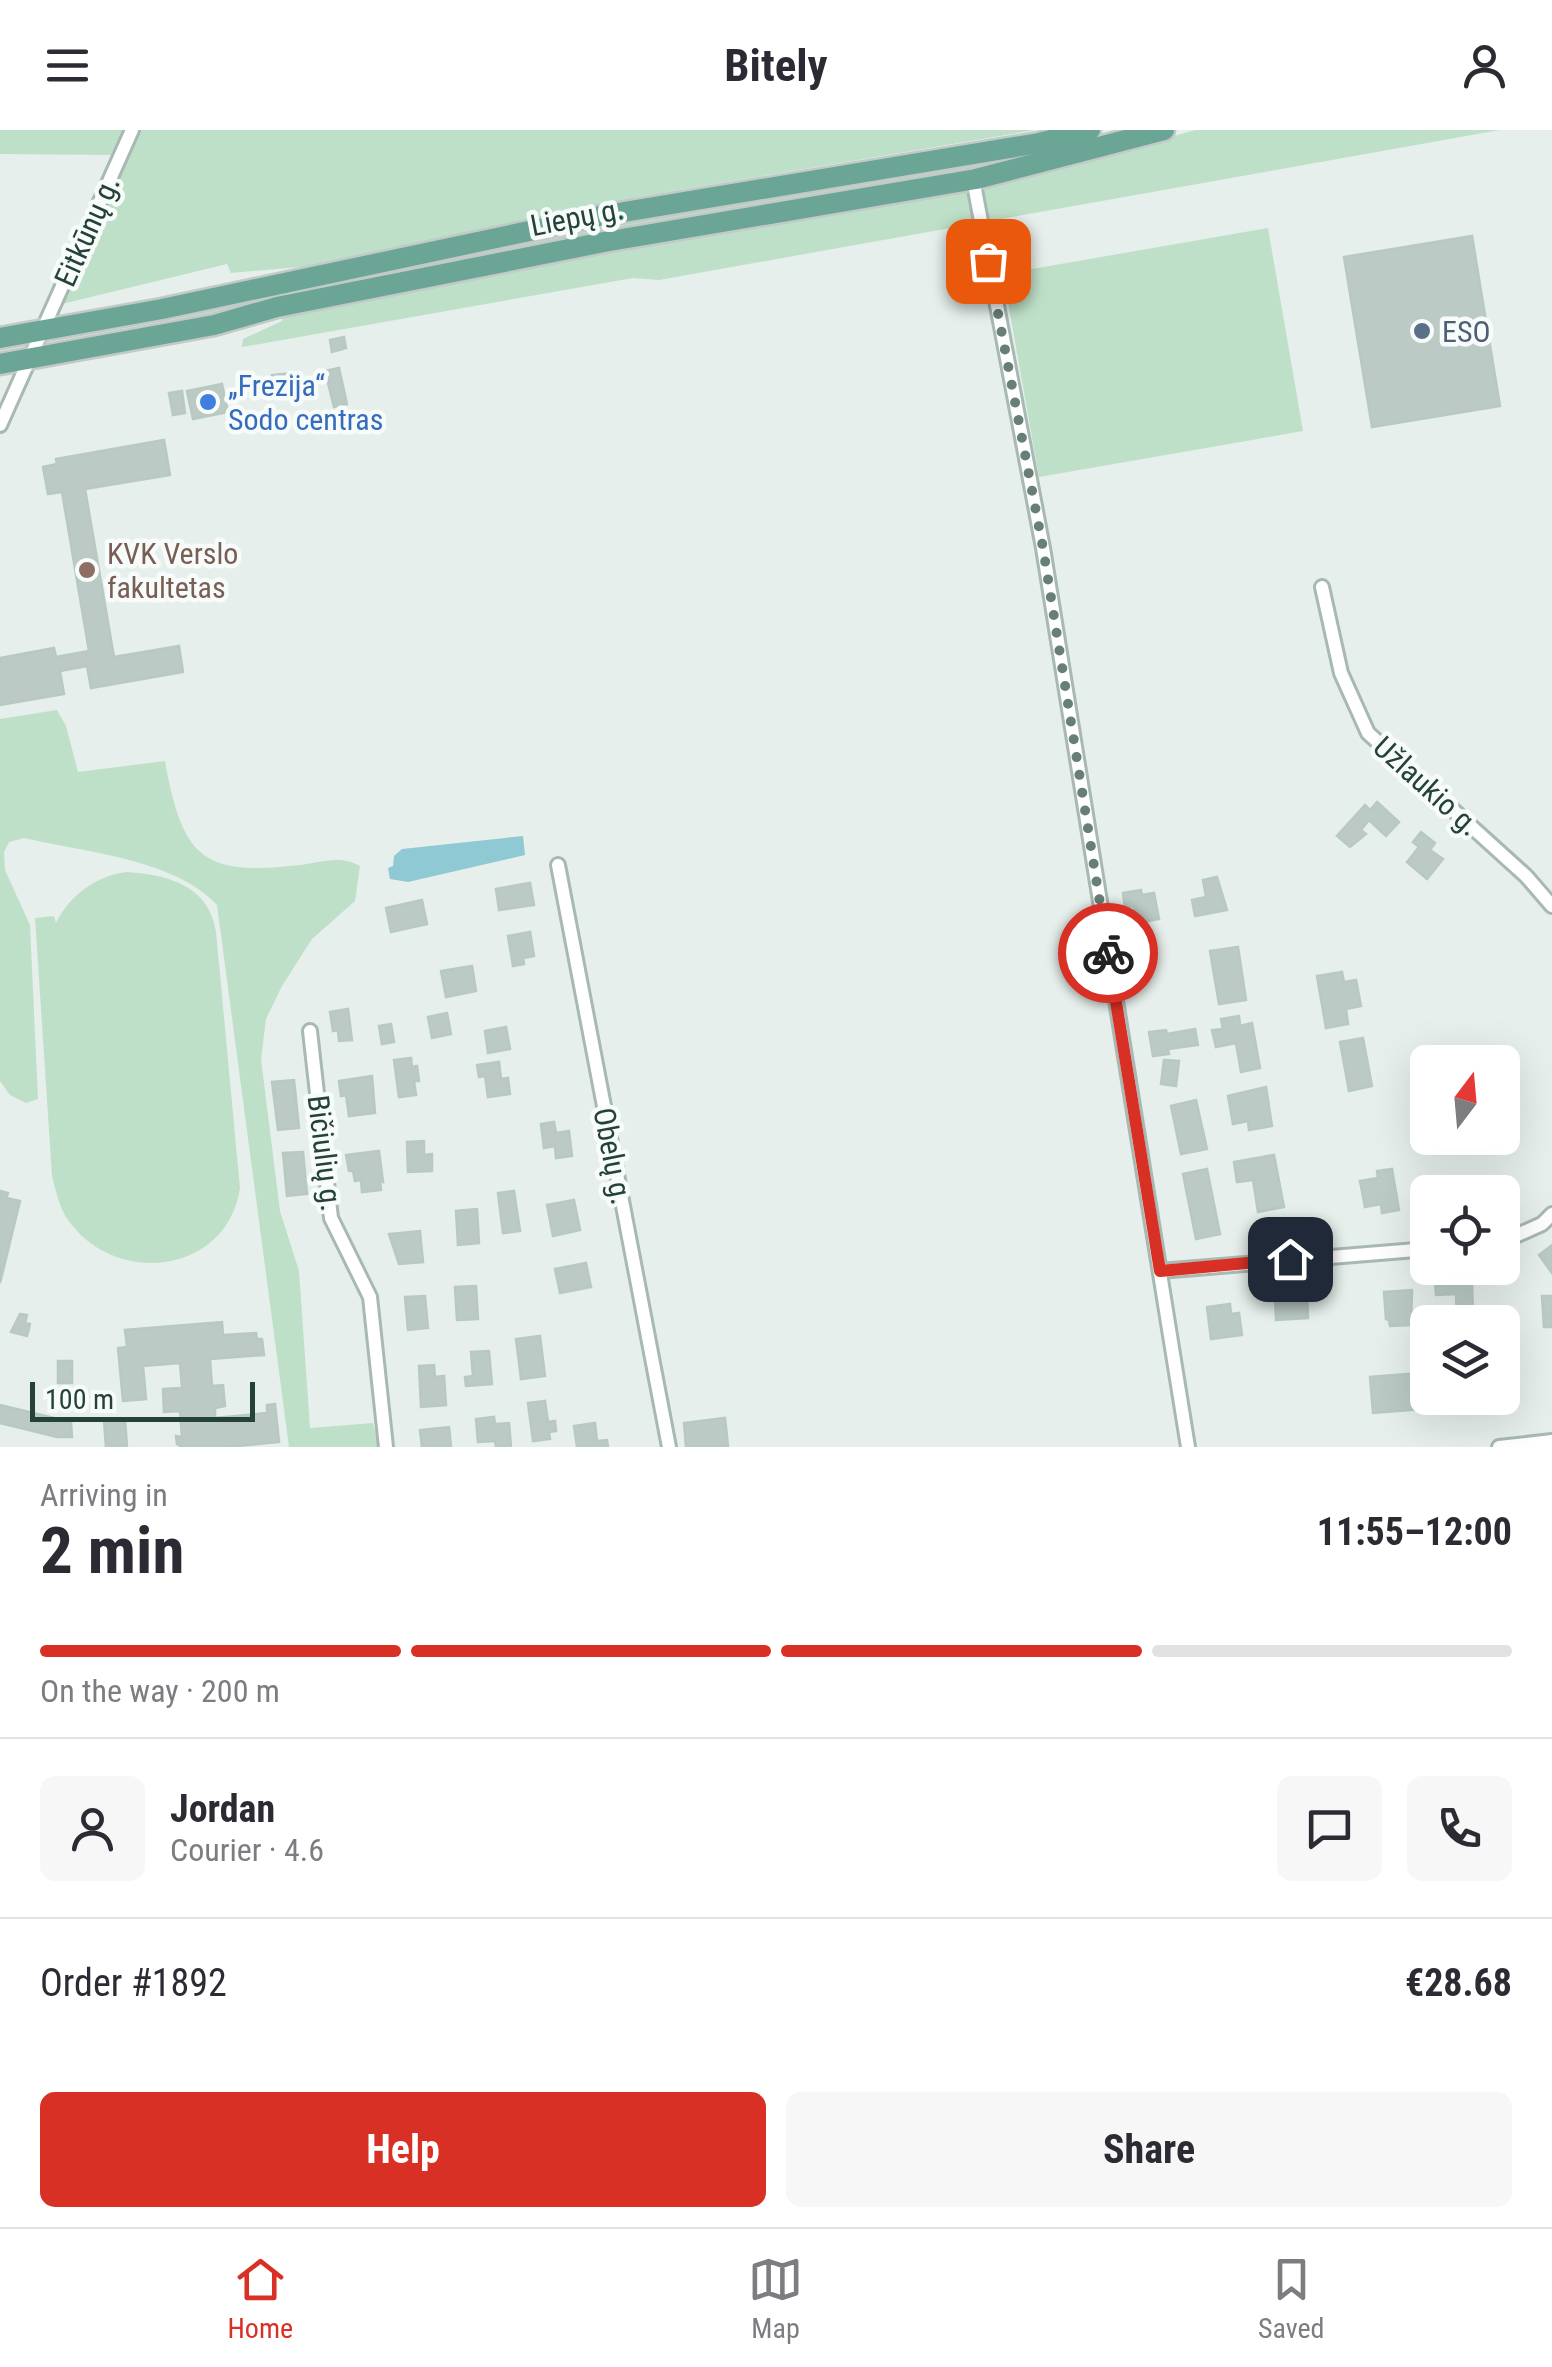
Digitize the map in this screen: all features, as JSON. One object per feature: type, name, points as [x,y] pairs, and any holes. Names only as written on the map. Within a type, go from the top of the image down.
[{"type":"main road","name":"Liepų g.","points":[[0,338],[600,216],[1039,143],[1090,130]]},
{"type":"main road","name":"Liepų g.","points":[[0,364],[214,326],[297,303],[604,242],[973,180],[1164,130]]},
{"type":"street","name":"Eitkūnų g.","points":[[0,426],[132,130]]},
{"type":"street","points":[[973,180],[1043,548],[1188,1447]]},
{"type":"street","name":"Užlaukio g.","points":[[1322,587],[1341,673],[1368,733],[1526,876],[1552,906]]},
{"type":"street","name":"Obelų g.","points":[[558,865],[669,1447]]},
{"type":"street","name":"Bičiulių g.","points":[[310,1031],[331,1218],[370,1297],[386,1447]]},
{"type":"street","points":[[1520,1234],[1542,1224],[1552,1214]]},
{"type":"street","points":[[1160,1271],[1410,1250]]},
{"type":"street","points":[[1499,1447],[1552,1442]]},
{"type":"green space","points":[[0,130],[123,130],[111,155],[0,154]]},
{"type":"green space","points":[[139,130],[1035,130],[633,198],[312,266],[231,273],[227,264],[62,304]]},
{"type":"green space","points":[[1195,130],[1500,130],[659,280],[633,278],[242,347],[243,339],[282,321],[283,316],[602,249],[944,195],[1062,168]]},
{"type":"green space","points":[[1015,154],[1016,158],[976,168],[583,235],[122,333],[266,296],[648,216]]},
{"type":"green space","points":[[1268,228],[1303,431],[1039,477],[1003,274]]},
{"type":"green space","points":[[57,710],[66,726],[78,772],[165,761],[180,822],[204,855],[244,868],[334,860],[360,866],[355,901],[312,939],[282,986],[266,1019],[261,1059],[280,1211],[299,1271],[310,1428],[373,1423],[379,1447],[289,1447],[217,905],[199,889],[153,867],[24,838],[9,842],[4,852],[5,870],[30,925],[38,1099],[26,1103],[10,1095],[0,1081],[0,719]]},
{"type":"green space","points":[[127,872],[171,880],[196,893],[212,916],[216,932],[240,1188],[231,1217],[214,1239],[192,1254],[167,1262],[113,1256],[88,1241],[65,1215],[52,1176],[35,918],[54,916],[56,923],[85,888],[105,877]]},
{"type":"water","points":[[523,836],[525,855],[408,882],[390,879],[388,868],[402,849]]},
{"type":"building","name":"ESO","points":[[1472,236],[1500,406],[1372,427],[1344,257]]},
{"type":"building","points":[[344,337],[346,348],[332,352],[330,340]]},
{"type":"building","points":[[339,368],[347,404],[334,407],[325,371]]},
{"type":"building","points":[[292,373],[293,389],[273,391],[272,375]]},
{"type":"building","name":"„Frezija“ Sodo centras","points":[[222,384],[228,412],[193,419],[187,391]]},
{"type":"building","points":[[182,391],[185,413],[173,415],[169,393]]},
{"type":"building","name":"KVK Verslo fakultetas","points":[[164,440],[170,475],[85,489],[114,657],[179,646],[183,672],[91,688],[87,666],[60,671],[64,694],[0,705],[0,658],[54,648],[56,657],[89,651],[62,492],[48,494],[43,467],[57,464],[56,459]]},
{"type":"building","points":[[1377,802],[1399,822],[1386,836],[1369,820],[1361,830],[1366,834],[1350,847],[1337,836],[1365,805],[1370,810]]},
{"type":"building","points":[[1421,832],[1435,843],[1430,850],[1443,859],[1427,879],[1407,862],[1419,847],[1413,842]]},
{"type":"building","points":[[1217,877],[1227,910],[1195,916],[1192,900],[1206,897],[1203,880]]},
{"type":"building","points":[[530,883],[534,905],[499,910],[496,889]]},
{"type":"building","points":[[1141,890],[1142,895],[1154,893],[1159,919],[1137,923],[1134,906],[1125,908],[1123,893]]},
{"type":"building","points":[[422,900],[427,924],[391,932],[386,908]]},
{"type":"building","points":[[530,932],[534,956],[513,966],[508,936]]},
{"type":"building","points":[[1238,947],[1246,1000],[1219,1004],[1210,951]]},
{"type":"building","points":[[472,966],[476,991],[446,997],[441,971]]},
{"type":"building","points":[[1342,972],[1344,982],[1356,980],[1361,1006],[1346,1009],[1348,1024],[1326,1028],[1317,976]]},
{"type":"building","points":[[348,1009],[352,1040],[339,1041],[330,1012]]},
{"type":"building","points":[[447,1013],[451,1034],[432,1038],[428,1017]]},
{"type":"building","points":[[1239,1016],[1240,1026],[1252,1023],[1260,1068],[1241,1072],[1236,1043],[1216,1047],[1212,1030],[1223,1029],[1221,1019]]},
{"type":"building","points":[[391,1024],[394,1042],[382,1044],[379,1026]]},
{"type":"building","points":[[506,1027],[510,1049],[488,1053],[485,1031]]},
{"type":"building","points":[[1195,1029],[1198,1045],[1168,1049],[1169,1054],[1153,1056],[1149,1032],[1166,1030],[1167,1034]]},
{"type":"building","points":[[1363,1038],[1372,1086],[1349,1091],[1340,1042]]},
{"type":"building","points":[[411,1058],[412,1067],[417,1066],[416,1095],[399,1097],[394,1060]]},
{"type":"building","points":[[1164,1060],[1179,1061],[1176,1086],[1161,1084]]},
{"type":"building","points":[[499,1062],[501,1079],[508,1078],[510,1094],[488,1097],[485,1076],[479,1077],[477,1065]]},
{"type":"building","points":[[372,1076],[375,1113],[349,1116],[339,1081]]},
{"type":"building","points":[[294,1080],[299,1128],[278,1130],[272,1082]]},
{"type":"building","points":[[1266,1087],[1272,1126],[1249,1130],[1248,1121],[1233,1124],[1228,1096]]},
{"type":"building","points":[[1196,1100],[1207,1149],[1181,1154],[1171,1106]]},
{"type":"building","points":[[554,1122],[556,1133],[569,1131],[572,1156],[556,1158],[555,1146],[544,1148],[541,1124]]},
{"type":"building","points":[[424,1141],[424,1155],[432,1154],[432,1171],[408,1172],[407,1142]]},
{"type":"building","points":[[379,1151],[381,1190],[362,1192],[361,1180],[355,1181],[353,1171],[349,1171],[346,1155]]},
{"type":"building","points":[[303,1152],[307,1194],[287,1196],[283,1153]]},
{"type":"building","points":[[1274,1155],[1284,1207],[1258,1212],[1253,1180],[1237,1182],[1234,1162]]},
{"type":"building","points":[[1207,1169],[1220,1234],[1196,1239],[1183,1174]]},
{"type":"building","points":[[1392,1169],[1399,1210],[1382,1213],[1381,1204],[1365,1207],[1360,1181],[1378,1178],[1377,1171]]},
{"type":"building","points":[[0,1191],[8,1193],[6,1198],[20,1201],[0,1283]]},
{"type":"building","points":[[514,1191],[520,1231],[503,1233],[498,1193]]},
{"type":"building","points":[[574,1200],[580,1230],[553,1236],[547,1205]]},
{"type":"building","points":[[477,1209],[479,1243],[458,1245],[456,1211]]},
{"type":"building","points":[[420,1231],[423,1262],[399,1264],[389,1234]]},
{"type":"building","points":[[1552,1245],[1552,1273],[1539,1255]]},
{"type":"building","points":[[586,1263],[591,1287],[560,1293],[555,1269]]},
{"type":"building","points":[[1435,1285],[1472,1285],[1473,1305],[1456,1305],[1456,1294],[1436,1295]]},
{"type":"building","points":[[476,1286],[478,1319],[457,1320],[455,1287]]},
{"type":"building","points":[[1412,1290],[1410,1325],[1390,1326],[1384,1292]]},
{"type":"building","points":[[425,1296],[428,1328],[408,1330],[405,1297]]},
{"type":"building","points":[[1307,1296],[1308,1318],[1276,1320],[1275,1298]]},
{"type":"building","points":[[1542,1296],[1552,1296],[1552,1327],[1544,1327]]},
{"type":"building","points":[[1230,1304],[1231,1314],[1239,1313],[1242,1335],[1211,1339],[1207,1307]]},
{"type":"building","points":[[20,1314],[27,1315],[25,1323],[30,1324],[27,1336],[11,1332]]},
{"type":"building","points":[[222,1322],[223,1335],[256,1333],[257,1339],[262,1339],[264,1355],[210,1359],[212,1386],[223,1385],[225,1406],[215,1408],[215,1418],[267,1413],[267,1405],[275,1404],[279,1442],[227,1447],[177,1444],[176,1436],[182,1437],[180,1411],[164,1412],[163,1389],[182,1388],[180,1363],[143,1366],[146,1399],[123,1401],[118,1348],[127,1347],[125,1330]]},
{"type":"building","points":[[540,1336],[545,1376],[521,1379],[516,1339]]},
{"type":"building","points":[[489,1351],[492,1384],[466,1386],[465,1377],[473,1376],[471,1352]]},
{"type":"building","points":[[58,1361],[72,1361],[72,1383],[58,1383]]},
{"type":"building","points":[[434,1365],[435,1377],[444,1376],[446,1405],[421,1407],[419,1366]]},
{"type":"building","points":[[1410,1374],[1410,1410],[1373,1413],[1370,1377]]},
{"type":"building","points":[[545,1401],[548,1422],[555,1421],[556,1431],[549,1432],[550,1439],[533,1441],[528,1403]]},
{"type":"building","points":[[0,1405],[71,1422],[72,1437],[0,1423]]},
{"type":"building","points":[[494,1417],[495,1424],[509,1423],[511,1447],[496,1447],[495,1441],[478,1442],[476,1419]]},
{"type":"building","points":[[725,1418],[728,1446],[686,1447],[684,1423]]},
{"type":"building","points":[[125,1419],[127,1447],[106,1447],[104,1421]]},
{"type":"building","points":[[595,1423],[597,1441],[607,1440],[608,1447],[577,1447],[574,1426]]},
{"type":"building","points":[[449,1427],[451,1447],[422,1447],[420,1430]]},
{"type":"way so far","points":[[988,261],[1043,548],[1108,953]]},
{"type":"place","name":"ESO","points":[[1422,331]]},
{"type":"place","name":"„Frezija“ Sodo centras","points":[[208,402]]},
{"type":"place","name":"KVK Verslo fakultetas","points":[[87,570]]},
{"type":"route","points":[[1108,953],[1160,1271],[1290,1259]]}]
